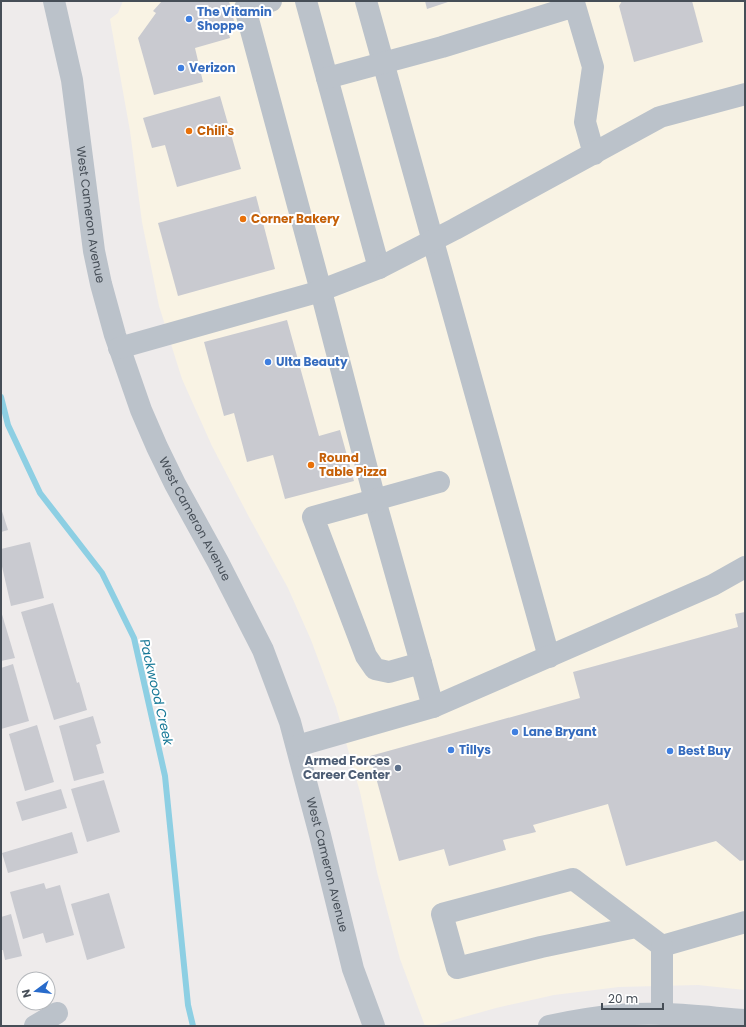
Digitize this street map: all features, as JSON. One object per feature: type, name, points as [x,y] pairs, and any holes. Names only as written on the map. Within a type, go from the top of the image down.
[{"type":"street","name":"West Cameron Avenue","points":[[54,1],[78,116],[88,214],[97,267],[119,348],[141,410],[166,465],[263,650],[290,722],[353,969],[374,1026]]},
{"type":"street","points":[[271,1],[245,8],[375,500],[433,707]]},
{"type":"street","points":[[306,1],[379,268]]},
{"type":"street","points":[[366,1],[549,657]]},
{"type":"street","points":[[327,78],[384,63],[574,6],[593,67],[585,122],[594,154]]},
{"type":"street","points":[[119,348],[321,291],[379,268],[594,154],[660,117],[745,94]]},
{"type":"street","points":[[421,663],[389,672],[375,669],[366,656],[313,517],[439,482]]},
{"type":"street","points":[[296,746],[433,707],[713,585],[745,567]]},
{"type":"street","points":[[636,927],[541,946],[457,968],[442,914],[573,879],[662,946]]},
{"type":"street","points":[[662,946],[745,922]]},
{"type":"street","points":[[662,946],[662,1014]]},
{"type":"street","points":[[35,1026],[57,1014]]},
{"type":"street","points":[[549,1026],[620,1014],[662,1014],[745,1020]]},
{"type":"shaded area","points":[[123,1],[745,1],[745,990],[698,985],[619,987],[554,995],[496,1008],[432,1026],[425,1026],[400,959],[377,872],[360,792],[336,707],[311,640],[288,588],[212,446],[182,379],[159,306],[142,222],[130,131],[110,19],[118,13]]},
{"type":"building","points":[[162,1],[229,1],[236,29],[228,31],[230,38],[195,48],[203,82],[154,95],[138,38],[156,13],[153,11]]},
{"type":"building","points":[[425,1],[451,1],[427,9]]},
{"type":"building","points":[[622,1],[692,1],[703,42],[634,62],[619,6]]},
{"type":"building","name":"Chili's","points":[[220,96],[241,169],[177,187],[165,145],[152,148],[143,118]]},
{"type":"building","points":[[256,196],[275,269],[178,296],[158,223]]},
{"type":"building","points":[[287,320],[319,436],[340,430],[354,481],[285,499],[273,455],[247,462],[234,413],[224,416],[204,342]]},
{"type":"building","points":[[1,508],[8,530],[1,532]]},
{"type":"building","points":[[30,542],[44,598],[11,606],[1,562],[1,549]]},
{"type":"building","points":[[53,603],[77,683],[79,682],[87,710],[54,720],[21,612]]},
{"type":"building","points":[[1,611],[15,658],[1,661]]},
{"type":"building","points":[[745,612],[745,860],[740,861],[716,841],[626,866],[608,804],[533,825],[536,832],[503,840],[506,850],[449,866],[444,849],[399,861],[370,756],[580,698],[573,672],[738,627],[735,614]]},
{"type":"building","points":[[13,664],[29,721],[1,729],[1,668]]},
{"type":"building","points":[[93,716],[101,743],[96,745],[104,773],[74,781],[59,726]]},
{"type":"building","points":[[37,725],[54,782],[25,791],[9,734]]},
{"type":"building","points":[[104,780],[120,832],[87,842],[71,789]]},
{"type":"building","points":[[61,789],[67,808],[22,821],[16,802]]},
{"type":"building","points":[[72,832],[78,853],[8,873],[2,853]]},
{"type":"building","points":[[44,883],[46,889],[60,885],[74,935],[46,943],[43,933],[23,939],[10,892]]},
{"type":"building","points":[[109,893],[125,948],[87,960],[71,904]]},
{"type":"building","points":[[11,914],[22,956],[5,960],[3,950],[1,950],[1,917]]},
{"type":"waterway","name":"Packwood Creek","points":[[1,397],[8,425],[40,493],[102,573],[134,638],[165,776],[188,1005],[193,1026]]},
{"type":"place","name":"The Vitamin Shoppe","points":[[189,19]]},
{"type":"place","name":"Verizon","points":[[181,68]]},
{"type":"place","name":"Chili's","points":[[189,131]]},
{"type":"place","name":"Corner Bakery","points":[[243,219]]},
{"type":"place","name":"Ulta Beauty","points":[[268,362]]},
{"type":"place","name":"Round Table Pizza","points":[[311,465]]},
{"type":"place","name":"Lane Bryant","points":[[515,732]]},
{"type":"place","name":"Tillys","points":[[451,750]]},
{"type":"place","name":"Best Buy","points":[[670,751]]},
{"type":"place","name":"Armed Forces Career Center","points":[[398,768]]}]
